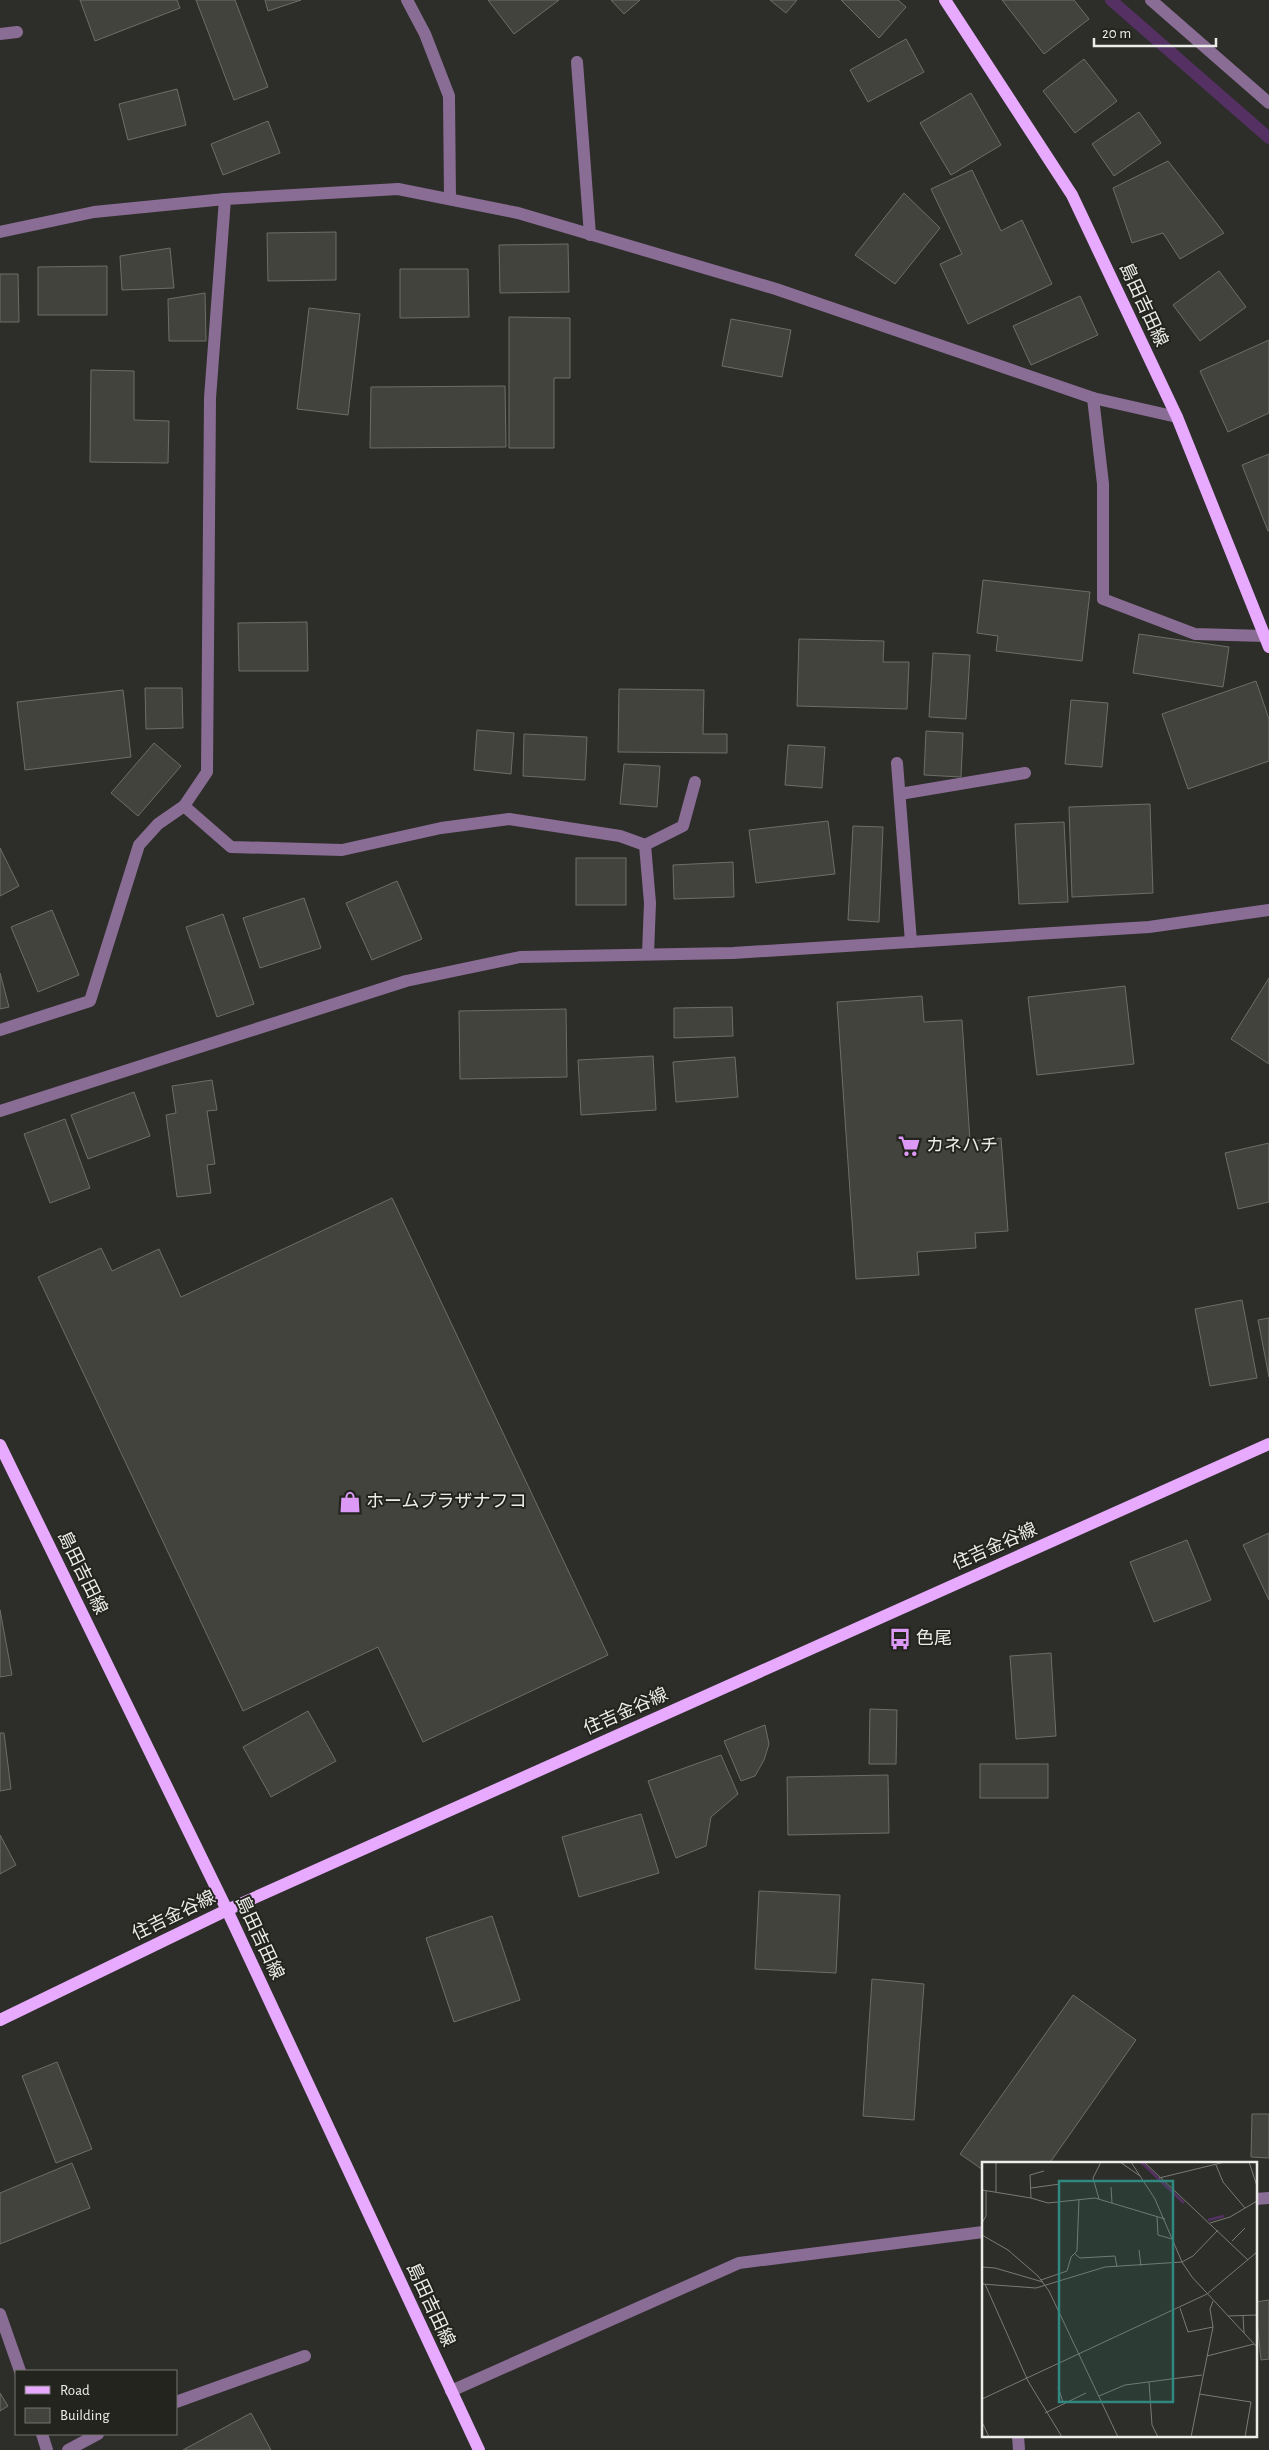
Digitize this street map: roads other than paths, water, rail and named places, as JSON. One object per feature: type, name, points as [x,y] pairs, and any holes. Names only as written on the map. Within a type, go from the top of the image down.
[{"type":"main road","name":"島田吉田線","points":[[945,0],[1072,195],[1177,417],[1267,641]]},
{"type":"main road","name":"住吉金谷線","points":[[0,2020],[227,1910],[1269,1444]]},
{"type":"main road","name":"島田吉田線","points":[[0,1445],[227,1910],[478,2450]]},
{"type":"street","points":[[407,0],[425,34],[449,96],[450,199]]},
{"type":"street","points":[[1151,0],[1269,103]]},
{"type":"street","points":[[0,34],[16,32]]},
{"type":"street","points":[[577,62],[590,235]]},
{"type":"street","points":[[0,232],[94,212],[225,199],[398,188],[518,213],[776,289],[1093,398],[1177,417]]},
{"type":"street","points":[[0,1030],[90,1000],[139,845],[158,824],[184,806],[208,772],[210,398],[225,199]]},
{"type":"street","points":[[1093,398],[1103,484],[1103,599],[1195,634],[1267,641]]},
{"type":"street","points":[[897,763],[911,942]]},
{"type":"street","points":[[900,794],[1025,773]]},
{"type":"street","points":[[184,806],[231,847],[342,850],[441,828],[509,818],[620,836],[645,845],[683,826],[695,782]]},
{"type":"street","points":[[645,845],[650,903],[648,954]]},
{"type":"street","points":[[0,1111],[406,982],[520,957],[733,953],[911,942],[1149,927],[1269,910]]},
{"type":"street","points":[[1256,2199],[1269,2198]]},
{"type":"street","points":[[451,2391],[739,2263],[982,2232]]},
{"type":"street","points":[[0,2314],[20,2370]]},
{"type":"street","points":[[178,2401],[305,2356]]},
{"type":"street","points":[[42,2435],[47,2450]]},
{"type":"street","points":[[68,2450],[96,2435]]},
{"type":"waterway","points":[[1111,0],[1269,138]]},
{"type":"place","name":"カネハチ","points":[[909,1146]]},
{"type":"place","name":"ホームプラザナフコ","points":[[350,1502]]},
{"type":"place","name":"色尾","points":[[900,1639]]}]
